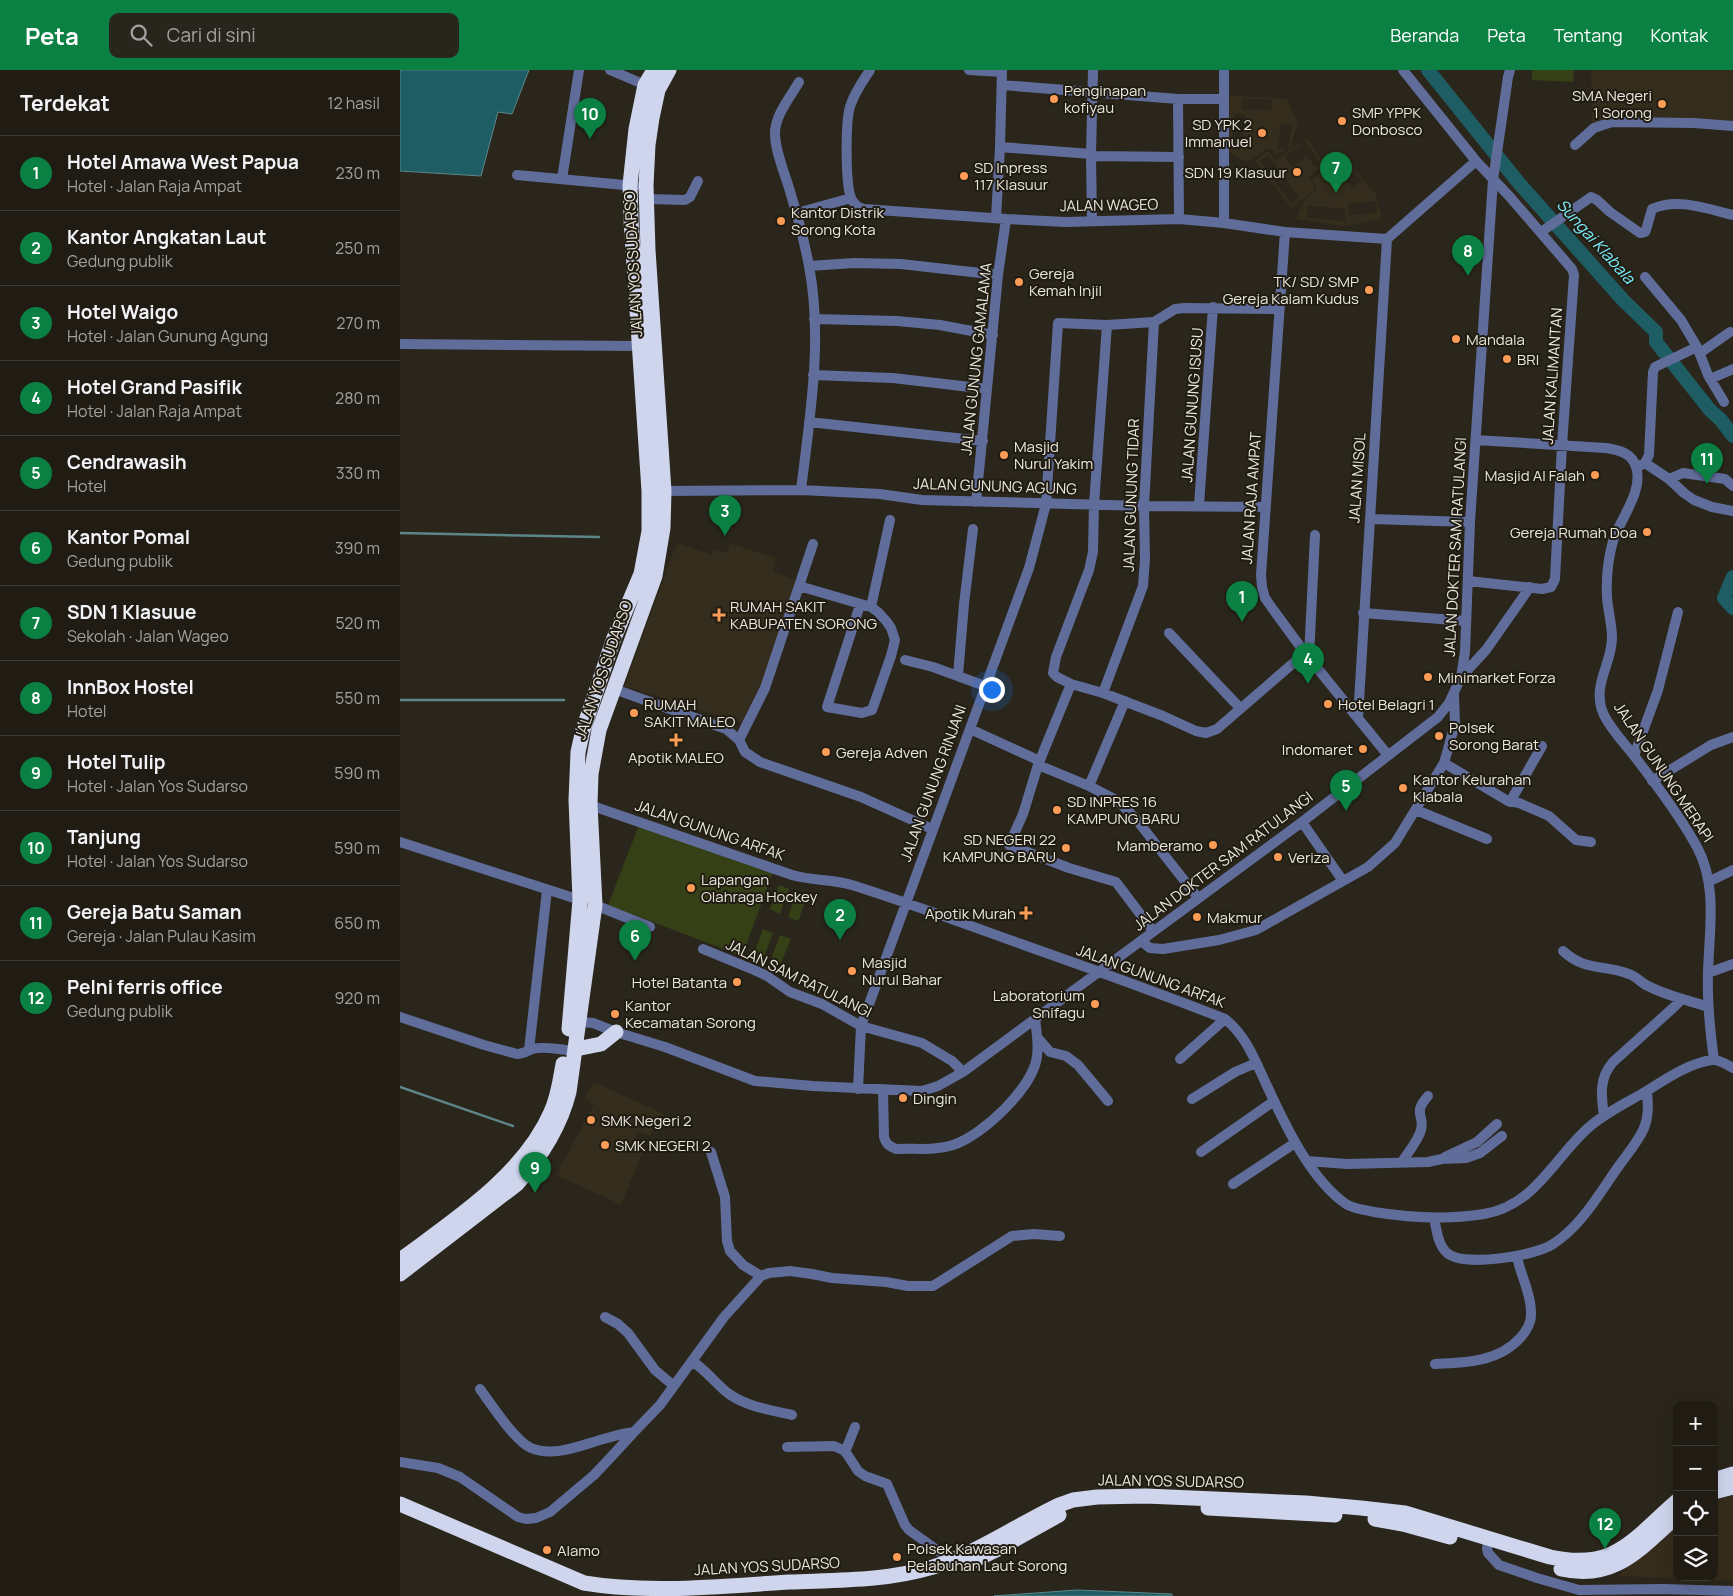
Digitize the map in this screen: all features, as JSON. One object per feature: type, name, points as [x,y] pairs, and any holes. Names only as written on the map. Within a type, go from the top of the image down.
[{"type":"highway","name":"JALAN YOS SUDARSO","points":[[575,1021],[583,802],[591,774],[599,730],[614,689],[663,528],[664,491],[648,250],[648,145],[651,87],[654,70]]},
{"type":"highway","name":"JALAN YOS SUDARSO","points":[[404,1264],[504,1195],[532,1167],[551,1139],[565,1111],[575,1021],[595,905],[578,752],[583,730],[614,638],[648,575],[649,491],[630,185],[636,129],[651,87],[669,70]]},
{"type":"highway","points":[[571,1050],[601,1044],[616,1032]]},
{"type":"highway","points":[[1718,1479],[1733,1474]]},
{"type":"highway","points":[[1718,1491],[1733,1487]]},
{"type":"highway","name":"JALAN YOS SUDARSO","points":[[560,1578],[607,1587],[711,1587],[882,1578],[932,1567],[951,1560],[1051,1509],[1074,1505],[1097,1497],[1146,1496],[1239,1499],[1343,1506],[1405,1513],[1530,1562],[1564,1570],[1584,1572],[1604,1570],[1628,1558],[1652,1540],[1673,1520]]},
{"type":"highway","name":"JALAN YOS SUDARSO","points":[[405,1511],[560,1578],[582,1590],[601,1594],[686,1595],[879,1586],[930,1578],[960,1568],[998,1549],[1062,1514],[1074,1505]]},
{"type":"highway","name":"JALAN YOS SUDARSO","points":[[1488,1544],[1570,1562],[1591,1561],[1609,1555],[1629,1544],[1673,1505]]},
{"type":"street","points":[[562,179],[579,70]]},
{"type":"street","points":[[610,70],[651,87]]},
{"type":"street","points":[[797,213],[850,198],[847,160],[848,116],[850,104],[870,70]]},
{"type":"street","points":[[969,70],[1002,71]]},
{"type":"street","points":[[1092,221],[1093,70]]},
{"type":"street","points":[[1224,70],[1224,223]]},
{"type":"street","name":"JALAN KALIMANTAN","points":[[1403,70],[1476,161],[1545,230],[1572,269],[1574,276],[1555,579],[1551,587],[1542,589],[1530,587]]},
{"type":"street","name":"JALAN DOKTER SAM RATULANGI","points":[[575,1021],[593,1023],[665,1047],[755,1081],[883,1090],[922,1091],[938,1086],[963,1072],[1302,822],[1438,716],[1454,694],[1461,678],[1465,652],[1470,522],[1493,180],[1510,70]]},
{"type":"street","name":"JALAN GUNUNG GAMALAMA","points":[[976,502],[998,275],[1001,219],[1002,71]]},
{"type":"street","points":[[799,82],[778,119],[775,133],[777,149],[797,213],[813,291],[813,375],[802,490]]},
{"type":"street","points":[[1002,85],[1178,99],[1224,99]]},
{"type":"street","points":[[1178,99],[1179,219]]},
{"type":"street","points":[[1575,145],[1594,128],[1612,122],[1694,123],[1733,126]]},
{"type":"street","points":[[1000,147],[1091,155],[1179,157]]},
{"type":"street","points":[[1386,240],[1476,161]]},
{"type":"street","points":[[517,175],[630,185],[647,193],[685,200],[690,197],[698,181]]},
{"type":"street","points":[[1545,230],[1591,197],[1640,233],[1645,232],[1652,209],[1666,204],[1678,204],[1733,215]]},
{"type":"street","name":"JALAN WAGEO","points":[[850,198],[858,206],[864,208],[1001,219],[1092,221],[1179,219],[1224,223],[1285,232],[1386,240]]},
{"type":"street","name":"JALAN RAJA AMPAT","points":[[1285,232],[1261,575],[1262,587],[1272,608],[1307,655],[1387,754]]},
{"type":"street","name":"JALAN MISOL","points":[[1358,718],[1386,240]]},
{"type":"street","points":[[809,266],[854,263],[901,264],[998,275]]},
{"type":"street","points":[[1645,277],[1681,320],[1698,350],[1710,379],[1724,402]]},
{"type":"street","points":[[1279,309],[1214,307],[1175,310],[1154,322],[1107,325],[1094,504],[1093,552],[1053,666],[1053,672],[1057,677],[1071,684],[1125,701],[1196,731],[1206,733],[1217,729],[1240,708],[1307,655],[1315,536]]},
{"type":"street","name":"JALAN GUNUNG ISUSU","points":[[1200,505],[1214,307]]},
{"type":"street","points":[[814,319],[940,325],[993,335]]},
{"type":"street","name":"JALAN GUNUNG TIDAR","points":[[1102,693],[1143,586],[1145,559],[1144,506],[1154,322]]},
{"type":"street","name":"JALAN GUNUNG RINJANI","points":[[858,1088],[861,1026],[1029,568],[1046,504],[1058,323],[1107,325]]},
{"type":"street","points":[[1698,350],[1730,332]]},
{"type":"street","points":[[400,344],[639,346]]},
{"type":"street","name":"JALAN GUNUNG MERAPI","points":[[1698,350],[1679,355],[1660,364],[1655,367],[1653,372],[1649,454],[1641,465],[1634,495],[1614,539],[1609,556],[1607,598],[1612,648],[1604,671],[1600,699],[1604,716],[1675,812],[1704,860],[1710,881],[1711,914],[1708,1007],[1714,1060]]},
{"type":"street","points":[[1710,379],[1733,369]]},
{"type":"street","points":[[813,375],[894,378],[987,389]]},
{"type":"street","points":[[809,422],[983,440]]},
{"type":"street","points":[[1476,440],[1606,448],[1622,451],[1641,465],[1669,479],[1694,500],[1712,507],[1733,511]]},
{"type":"street","points":[[1669,479],[1683,473],[1725,479],[1733,486]]},
{"type":"street","name":"JALAN GUNUNG AGUNG","points":[[664,491],[802,490],[880,494],[922,500],[976,502],[1266,507]]},
{"type":"street","points":[[1370,519],[1470,522]]},
{"type":"street","points":[[798,589],[865,606],[878,612],[891,628],[895,640],[891,656],[874,707],[869,712],[862,713],[827,707],[865,606],[890,520]]},
{"type":"street","points":[[958,675],[973,529]]},
{"type":"street","points":[[739,740],[765,688],[813,544]]},
{"type":"street","points":[[1461,678],[1486,650],[1530,587],[1468,581]]},
{"type":"street","points":[[1634,756],[1658,690],[1678,612]]},
{"type":"street","points":[[1364,614],[1466,621]]},
{"type":"street","points":[[1169,633],[1240,708]]},
{"type":"street","points":[[905,660],[933,666],[985,686]]},
{"type":"street","points":[[1071,684],[1039,763],[1023,814],[1009,845],[1069,868],[1116,882],[1153,931]]},
{"type":"street","points":[[614,689],[726,729],[739,740],[745,752],[760,762],[861,797],[932,829]]},
{"type":"street","points":[[1141,941],[1150,948],[1158,949],[1193,945],[1238,936],[1256,930],[1368,867],[1395,842],[1444,763],[1455,724],[1454,694]]},
{"type":"street","points":[[1089,786],[1125,701]]},
{"type":"street","points":[[970,729],[1118,801],[1132,814],[1161,849],[1198,898]]},
{"type":"street","points":[[1652,781],[1711,745],[1733,737]]},
{"type":"street","points":[[1510,802],[1542,746]]},
{"type":"street","points":[[1444,763],[1510,802],[1519,803],[1549,816],[1576,840],[1591,842]]},
{"type":"street","name":"JALAN GUNUNG ARFAK","points":[[583,802],[805,879],[830,880],[850,884],[1151,990],[1225,1019],[1235,1026],[1243,1036],[1274,1101],[1307,1161],[1324,1183],[1347,1205],[1355,1208],[1404,1216],[1434,1218],[1484,1214],[1495,1211],[1522,1198],[1533,1190],[1587,1129],[1604,1116],[1662,1080],[1714,1060]]},
{"type":"street","points":[[1416,810],[1487,840]]},
{"type":"street","points":[[1302,822],[1343,881]]},
{"type":"street","points":[[400,842],[580,900]]},
{"type":"street","points":[[1710,881],[1733,870]]},
{"type":"street","points":[[529,1050],[547,890]]},
{"type":"street","points":[[595,905],[650,927]]},
{"type":"street","name":"JALAN SAM RATULANGI","points":[[703,949],[767,976],[790,992],[822,1004],[861,1026],[922,1044],[948,1058],[963,1072]]},
{"type":"street","points":[[1563,951],[1581,964],[1629,974],[1647,986],[1681,1000],[1708,1007]]},
{"type":"street","points":[[1708,973],[1733,964]]},
{"type":"street","points":[[1604,1116],[1602,1088],[1606,1070],[1681,1000]]},
{"type":"street","points":[[400,1017],[517,1054],[529,1050],[548,1048],[571,1050]]},
{"type":"street","points":[[883,1090],[882,1123],[886,1143],[890,1147],[896,1149],[941,1148],[969,1138],[982,1129],[1024,1087],[1034,1071],[1037,1056],[1035,1018]]},
{"type":"street","points":[[1180,1059],[1225,1019]]},
{"type":"street","points":[[1037,1037],[1050,1052],[1066,1056],[1078,1065],[1108,1101]]},
{"type":"street","points":[[1714,1060],[1733,1068]]},
{"type":"street","points":[[1192,1099],[1235,1072],[1256,1063]]},
{"type":"street","points":[[1434,1218],[1441,1246],[1451,1256],[1461,1259],[1475,1260],[1516,1256],[1532,1253],[1553,1245],[1572,1229],[1597,1198],[1644,1130],[1649,1104],[1647,1091]]},
{"type":"street","points":[[1402,1162],[1421,1129],[1419,1112],[1422,1103],[1428,1096]]},
{"type":"street","points":[[1201,1152],[1274,1101]]},
{"type":"street","points":[[1442,1159],[1477,1142],[1497,1124]]},
{"type":"street","points":[[1307,1161],[1347,1164],[1428,1162],[1442,1159],[1466,1158],[1480,1153],[1502,1136]]},
{"type":"street","points":[[1232,1184],[1295,1142]]},
{"type":"street","points":[[711,1152],[725,1197],[727,1241],[730,1251],[761,1276]]},
{"type":"street","points":[[400,1462],[438,1468],[460,1477],[518,1516],[526,1519],[536,1518],[550,1512],[612,1457],[660,1405],[724,1317],[761,1276],[790,1271],[832,1278],[886,1282],[908,1286],[933,1286],[1012,1236],[1034,1234],[1060,1236]]},
{"type":"street","points":[[1435,1364],[1458,1364],[1490,1358],[1516,1342],[1526,1332],[1531,1320],[1530,1300],[1516,1256]]},
{"type":"street","points":[[605,1317],[618,1324],[628,1333],[655,1370],[674,1386]]},
{"type":"street","points":[[692,1361],[703,1368],[728,1393],[738,1400],[750,1405],[792,1415]]},
{"type":"street","points":[[480,1389],[512,1430],[531,1448],[561,1450],[634,1432]]},
{"type":"street","points":[[845,1452],[855,1427]]},
{"type":"street","points":[[787,1447],[834,1446],[845,1452],[858,1471],[865,1476],[887,1484],[909,1530],[951,1560]]},
{"type":"street","points":[[1488,1544],[1491,1558],[1499,1565],[1579,1590],[1640,1593],[1733,1591]]},
{"type":"shaded area","name":"SMA Negeri 1 Sorong","points":[[1591,70],[1733,70],[1733,123],[1592,125]]},
{"type":"shaded area","name":"SD YPK 2 Immanuel","points":[[1230,95],[1287,99],[1298,123],[1290,149],[1288,150],[1292,125],[1281,123],[1277,149],[1287,150],[1276,154],[1269,148],[1247,162],[1227,151]],"holes":[[[1242,99],[1272,99],[1271,110],[1242,110]],[[1235,114],[1246,115],[1242,143],[1231,141]]]},
{"type":"shaded area","name":"SDN 19 Klasuur","points":[[1308,138],[1324,164],[1308,177],[1316,189],[1291,208],[1255,161],[1268,151],[1275,160]],"holes":[[[1305,142],[1321,163],[1315,167],[1307,156],[1292,167],[1285,157]],[[1268,155],[1299,197],[1291,203],[1260,161]]]},
{"type":"shaded area","points":[[1344,158],[1376,194],[1382,219],[1343,226],[1296,219],[1304,200],[1317,190],[1312,179]],"holes":[[[1344,162],[1361,180],[1353,188],[1336,169]],[[1376,202],[1377,213],[1348,215],[1348,203]],[[1308,206],[1345,209],[1345,221],[1307,218]]]},
{"type":"shaded area","name":"RUMAH SAKIT KABUPATEN SORONG","points":[[677,543],[712,555],[714,549],[726,553],[730,543],[776,558],[773,571],[799,581],[770,664],[745,724],[624,686]]},
{"type":"shaded area","name":"SMK NEGERI 2","points":[[594,1082],[664,1114],[650,1136],[637,1131],[633,1143],[645,1147],[621,1205],[556,1175],[594,1104],[585,1098]]},
{"type":"shaded area","points":[[1733,1490],[1733,1581],[1718,1580],[1718,1494]]},
{"type":"shaded area","points":[[1673,1528],[1673,1578],[1618,1576]]},
{"type":"green space","points":[[1532,70],[1574,70],[1573,82],[1532,80]]},
{"type":"green space","name":"Lapangan Olahraga Hockey","points":[[639,825],[773,872],[742,956],[608,905]]},
{"type":"green space","points":[[779,885],[789,889],[780,914],[770,909]]},
{"type":"green space","points":[[797,893],[807,897],[798,921],[788,917]]},
{"type":"green space","points":[[763,929],[773,933],[764,957],[754,953]]},
{"type":"green space","points":[[780,935],[791,939],[781,963],[771,959]]},
{"type":"water","points":[[400,70],[529,70],[512,114],[498,112],[481,176],[400,171]]},
{"type":"water","points":[[1077,1590],[1172,1594],[1172,1596],[994,1596]]},
{"type":"waterway","name":"Sungai Klabala","points":[[1428,70],[1518,182],[1623,300],[1656,332],[1656,342],[1733,436]]},
{"type":"waterway","points":[[400,533],[599,537]]},
{"type":"waterway","name":"Sungai Klabala","points":[[1733,577],[1724,598],[1733,608]]},
{"type":"waterway","points":[[400,700],[564,700]]},
{"type":"waterway","points":[[400,1087],[513,1126]]},
{"type":"place","name":"Penginapan kofiyau","points":[[1054,99]]},
{"type":"place","name":"SMA Negeri 1 Sorong","points":[[1662,104]]},
{"type":"place","name":"SMP YPPK Donbosco","points":[[1342,121]]},
{"type":"place","name":"SD YPK 2 Immanuel","points":[[1262,133]]},
{"type":"place","name":"Tanjung","points":[[590,139]]},
{"type":"place","name":"SDN 19 Klasuur","points":[[1297,172]]},
{"type":"place","name":"SD Inpress 117 Klasuur","points":[[964,176]]},
{"type":"place","name":"SDN 1 Klasuue","points":[[1336,193]]},
{"type":"place","name":"Kantor Distrik Sorong Kota","points":[[781,221]]},
{"type":"place","name":"InnBox Hostel","points":[[1468,276]]},
{"type":"place","name":"Gereja Kemah Injil","points":[[1019,282]]},
{"type":"place","name":"TK/ SD/ SMP Gereja Kalam Kudus","points":[[1369,290]]},
{"type":"place","name":"Mandala","points":[[1456,339]]},
{"type":"place","name":"BRI","points":[[1507,359]]},
{"type":"place","name":"Masjid Nurul Yakim","points":[[1004,455]]},
{"type":"place","name":"Masjid Al Falah","points":[[1595,475]]},
{"type":"place","name":"Gereja Batu Saman","points":[[1707,484]]},
{"type":"place","name":"Gereja Rumah Doa","points":[[1647,532]]},
{"type":"place","name":"Hotel Waigo","points":[[725,536]]},
{"type":"place","name":"RUMAH SAKIT KABUPATEN SORONG","points":[[719,615]]},
{"type":"place","name":"Hotel Amawa West Papua","points":[[1242,622]]},
{"type":"place","name":"Minimarket Forza","points":[[1428,677]]},
{"type":"place","name":"Hotel Grand Pasifik","points":[[1308,684]]},
{"type":"place","name":"Hotel Belagri 1","points":[[1328,704]]},
{"type":"place","name":"RUMAH SAKIT MALEO","points":[[634,713]]},
{"type":"place","name":"Polsek Sorong Barat","points":[[1439,736]]},
{"type":"place","name":"Apotik MALEO","points":[[676,740]]},
{"type":"place","name":"Indomaret","points":[[1363,749]]},
{"type":"place","name":"Gereja Adven","points":[[826,752]]},
{"type":"place","name":"Kantor Kelurahan Klabala","points":[[1403,788]]},
{"type":"place","name":"SD INPRES 16 KAMPUNG BARU","points":[[1057,810]]},
{"type":"place","name":"Cendrawasih","points":[[1346,811]]},
{"type":"place","name":"Mamberamo","points":[[1213,845]]},
{"type":"place","name":"SD NEGERI 22 KAMPUNG BARU","points":[[1066,848]]},
{"type":"place","name":"Veriza","points":[[1278,857]]},
{"type":"place","name":"Lapangan Olahraga Hockey","points":[[691,888]]},
{"type":"place","name":"Apotik Murah","points":[[1026,913]]},
{"type":"place","name":"Makmur","points":[[1197,917]]},
{"type":"place","name":"Kantor Angkatan Laut","points":[[840,940]]},
{"type":"place","name":"Kantor Pomal","points":[[635,961]]},
{"type":"place","name":"Masjid Nurul Bahar","points":[[852,971]]},
{"type":"place","name":"Hotel Batanta","points":[[737,982]]},
{"type":"place","name":"Laboratorium Snifagu","points":[[1095,1004]]},
{"type":"place","name":"Kantor Kecamatan Sorong","points":[[615,1014]]},
{"type":"place","name":"Dingin","points":[[903,1098]]},
{"type":"place","name":"SMK Negeri 2","points":[[591,1120]]},
{"type":"place","name":"SMK NEGERI 2","points":[[605,1145]]},
{"type":"place","name":"Hotel Tulip","points":[[535,1193]]},
{"type":"place","name":"Pelni ferris office","points":[[1605,1549]]},
{"type":"place","name":"Alamo","points":[[547,1550]]},
{"type":"place","name":"Polsek Kawasan Pelabuhan Laut Sorong","points":[[897,1557]]}]
